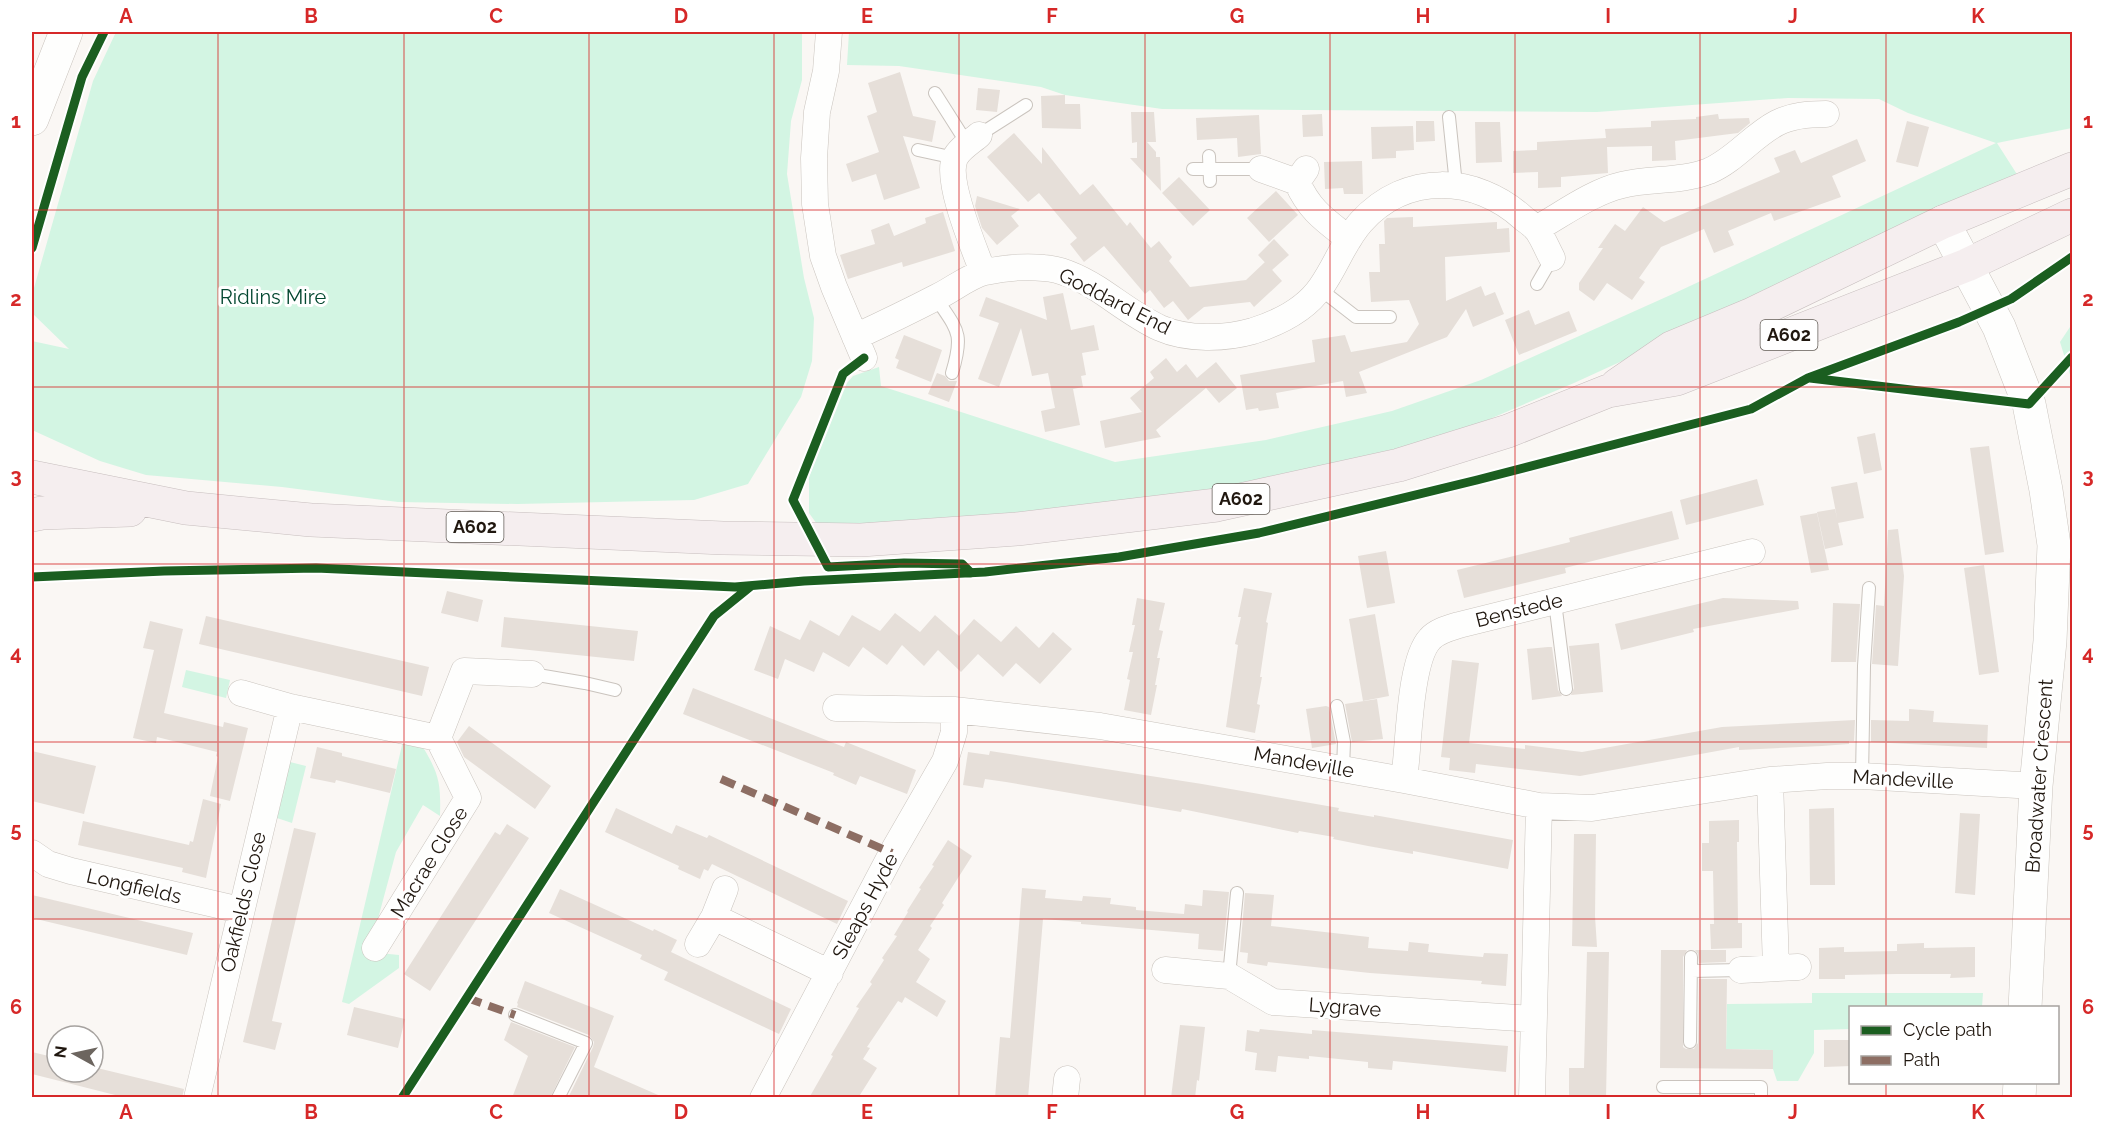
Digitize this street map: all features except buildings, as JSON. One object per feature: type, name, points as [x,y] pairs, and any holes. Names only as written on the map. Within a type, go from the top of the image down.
[{"type":"highway","name":"A602","points":[[1608,391],[1671,348],[1750,315],[1942,222],[2073,169]]},
{"type":"highway","name":"A602","points":[[32,477],[186,508],[311,520],[723,538],[861,540],[1017,529],[1217,505],[1400,465],[1508,431],[1608,391],[1677,378],[1967,265],[2073,215]]},
{"type":"highway","name":"A602","points":[[32,515],[186,508]]},
{"type":"street","points":[[32,119],[66,32]]},
{"type":"street","name":"Goddard End","points":[[829,32],[826,71],[817,112],[814,158],[815,204],[823,256],[860,348],[936,298],[983,272],[1008,268],[1046,268],[1084,280],[1160,328],[1197,336],[1235,335],[1273,324],[1303,305],[1320,289],[1362,221],[1385,201],[1419,187],[1436,184],[1473,188],[1513,208],[1536,230],[1552,258]]},
{"type":"street","points":[[1536,230],[1609,189],[1708,171],[1725,164],[1777,123],[1806,114],[1826,114]]},
{"type":"street","points":[[967,146],[952,169],[956,193],[983,272]]},
{"type":"street","points":[[1261,169],[1301,176],[1304,199],[1313,211],[1349,239]]},
{"type":"street","name":"Broadwater Crescent","points":[[1942,222],[1999,327],[2028,404],[2046,490],[2063,545],[2050,641],[2036,786],[2025,1006]]},
{"type":"street","name":"Benstede","points":[[1404,780],[1416,668],[1422,650],[1431,638],[1459,625],[1752,552]]},
{"type":"street","points":[[241,693],[438,738],[464,671],[532,674]]},
{"type":"street","name":"Oakfields Close","points":[[197,1098],[290,706]]},
{"type":"street","name":"Mandeville","points":[[836,708],[954,710],[1100,726],[1539,806],[1592,808],[1770,780],[1862,776],[2036,786]]},
{"type":"street","name":"Sleaps Hyde","points":[[763,1098],[892,853],[945,761],[952,742],[954,710]]},
{"type":"street","name":"Macrae Close","points":[[375,948],[468,798],[438,738]]},
{"type":"street","points":[[1742,969],[1787,967],[1770,780]]},
{"type":"street","points":[[1532,1098],[1539,806]]},
{"type":"street","name":"Longfields","points":[[32,854],[48,864],[71,871],[240,910]]},
{"type":"street","points":[[698,944],[714,917],[726,889]]},
{"type":"street","points":[[714,917],[830,973]]},
{"type":"street","name":"Lygrave","points":[[1165,970],[1229,976],[1273,1002],[1533,1019]]},
{"type":"lane","points":[[935,93],[967,146]]},
{"type":"lane","points":[[918,150],[967,146],[1026,105]]},
{"type":"lane","points":[[1449,117],[1456,185]]},
{"type":"lane","points":[[1209,156],[1210,175]]},
{"type":"lane","points":[[1193,169],[1210,175],[1261,169]]},
{"type":"lane","points":[[1537,284],[1552,258]]},
{"type":"lane","points":[[1320,289],[1356,317],[1390,317]]},
{"type":"lane","points":[[936,298],[959,336],[952,373]]},
{"type":"lane","points":[[1862,776],[1864,666],[1869,588]]},
{"type":"lane","points":[[1555,602],[1566,689]]},
{"type":"lane","points":[[532,674],[615,690]]},
{"type":"lane","points":[[1337,706],[1344,742],[1343,769]]},
{"type":"lane","points":[[1229,976],[1237,893]]},
{"type":"lane","points":[[1690,1042],[1691,957]]},
{"type":"lane","points":[[1691,971],[1742,969]]},
{"type":"lane","points":[[515,1015],[586,1043],[558,1098]]},
{"type":"lane","points":[[1663,1086],[1761,1087],[1761,1098]]},
{"type":"green space","name":"Ridlins Mire","points":[[116,32],[802,32],[802,80],[791,121],[787,174],[804,278],[814,318],[812,361],[801,397],[748,484],[694,500],[517,504],[398,502],[282,487],[146,475],[100,461],[32,430],[32,341],[69,349],[32,313],[32,295],[93,81]]},
{"type":"green space","points":[[849,32],[2072,32],[2072,128],[1997,143],[2020,179],[1574,383],[1478,424],[1404,450],[1274,480],[1149,500],[936,523],[819,527],[809,513],[809,477],[847,383],[853,376],[879,367],[881,386],[1115,462],[1266,440],[1392,411],[1481,380],[1675,293],[1996,143],[1908,113],[1879,99],[1788,98],[1597,112],[1162,109],[1065,95],[1041,87],[899,66],[847,65]]},
{"type":"green space","points":[[2072,324],[2072,381],[2060,342]]},
{"type":"green space","points":[[186,670],[230,680],[226,698],[182,687]]},
{"type":"green space","points":[[403,741],[421,744],[432,763],[438,778],[440,816],[423,805],[396,852],[369,952],[399,955],[399,968],[349,1004],[342,1002]]},
{"type":"green space","points":[[290,762],[306,766],[292,823],[277,818]]},
{"type":"green space","points":[[1812,993],[1983,993],[1982,1006],[1849,1006],[1849,1029],[1814,1030],[1814,1053],[1798,1081],[1777,1081],[1773,1069],[1773,1050],[1726,1049],[1727,1004],[1812,1003]]},
{"type":"marked path","points":[[721,779],[892,853]]},
{"type":"marked path","points":[[467,998],[515,1015]]},
{"type":"cycle path","points":[[32,248],[82,77],[104,32]]},
{"type":"cycle path","points":[[32,577],[164,571],[316,568],[735,587],[804,581],[985,572],[1119,557],[1259,533],[1477,480],[1751,409],[1808,378],[1959,322],[2011,299],[2072,257]]},
{"type":"cycle path","points":[[1810,378],[2029,404],[2072,357]]},
{"type":"cycle path","points":[[864,358],[843,374],[793,500],[828,567],[904,563],[962,564],[971,573]]},
{"type":"cycle path","points":[[402,1098],[714,616],[751,586]]}]
